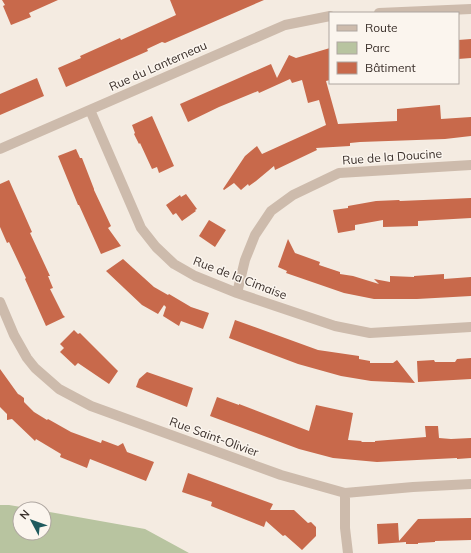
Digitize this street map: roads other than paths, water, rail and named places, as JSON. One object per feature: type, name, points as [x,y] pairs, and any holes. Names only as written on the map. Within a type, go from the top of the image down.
[{"type":"street","points":[[402,12],[471,9]]},
{"type":"street","name":"Rue du Lanterneau","points":[[0,149],[285,25],[329,16]]},
{"type":"street","name":"Rue de la Cimaise","points":[[90,110],[141,228],[152,242],[174,264],[195,276],[237,293],[335,326],[370,333],[471,327]]},
{"type":"street","name":"Rue de la Doucine","points":[[237,293],[245,260],[255,234],[271,211],[293,195],[339,173],[471,165]]},
{"type":"street","name":"Rue Saint-Olivier","points":[[0,302],[26,358],[35,368],[59,389],[98,409],[281,475],[345,493],[471,484]]},
{"type":"street","points":[[345,493],[345,528],[348,553]]}]
